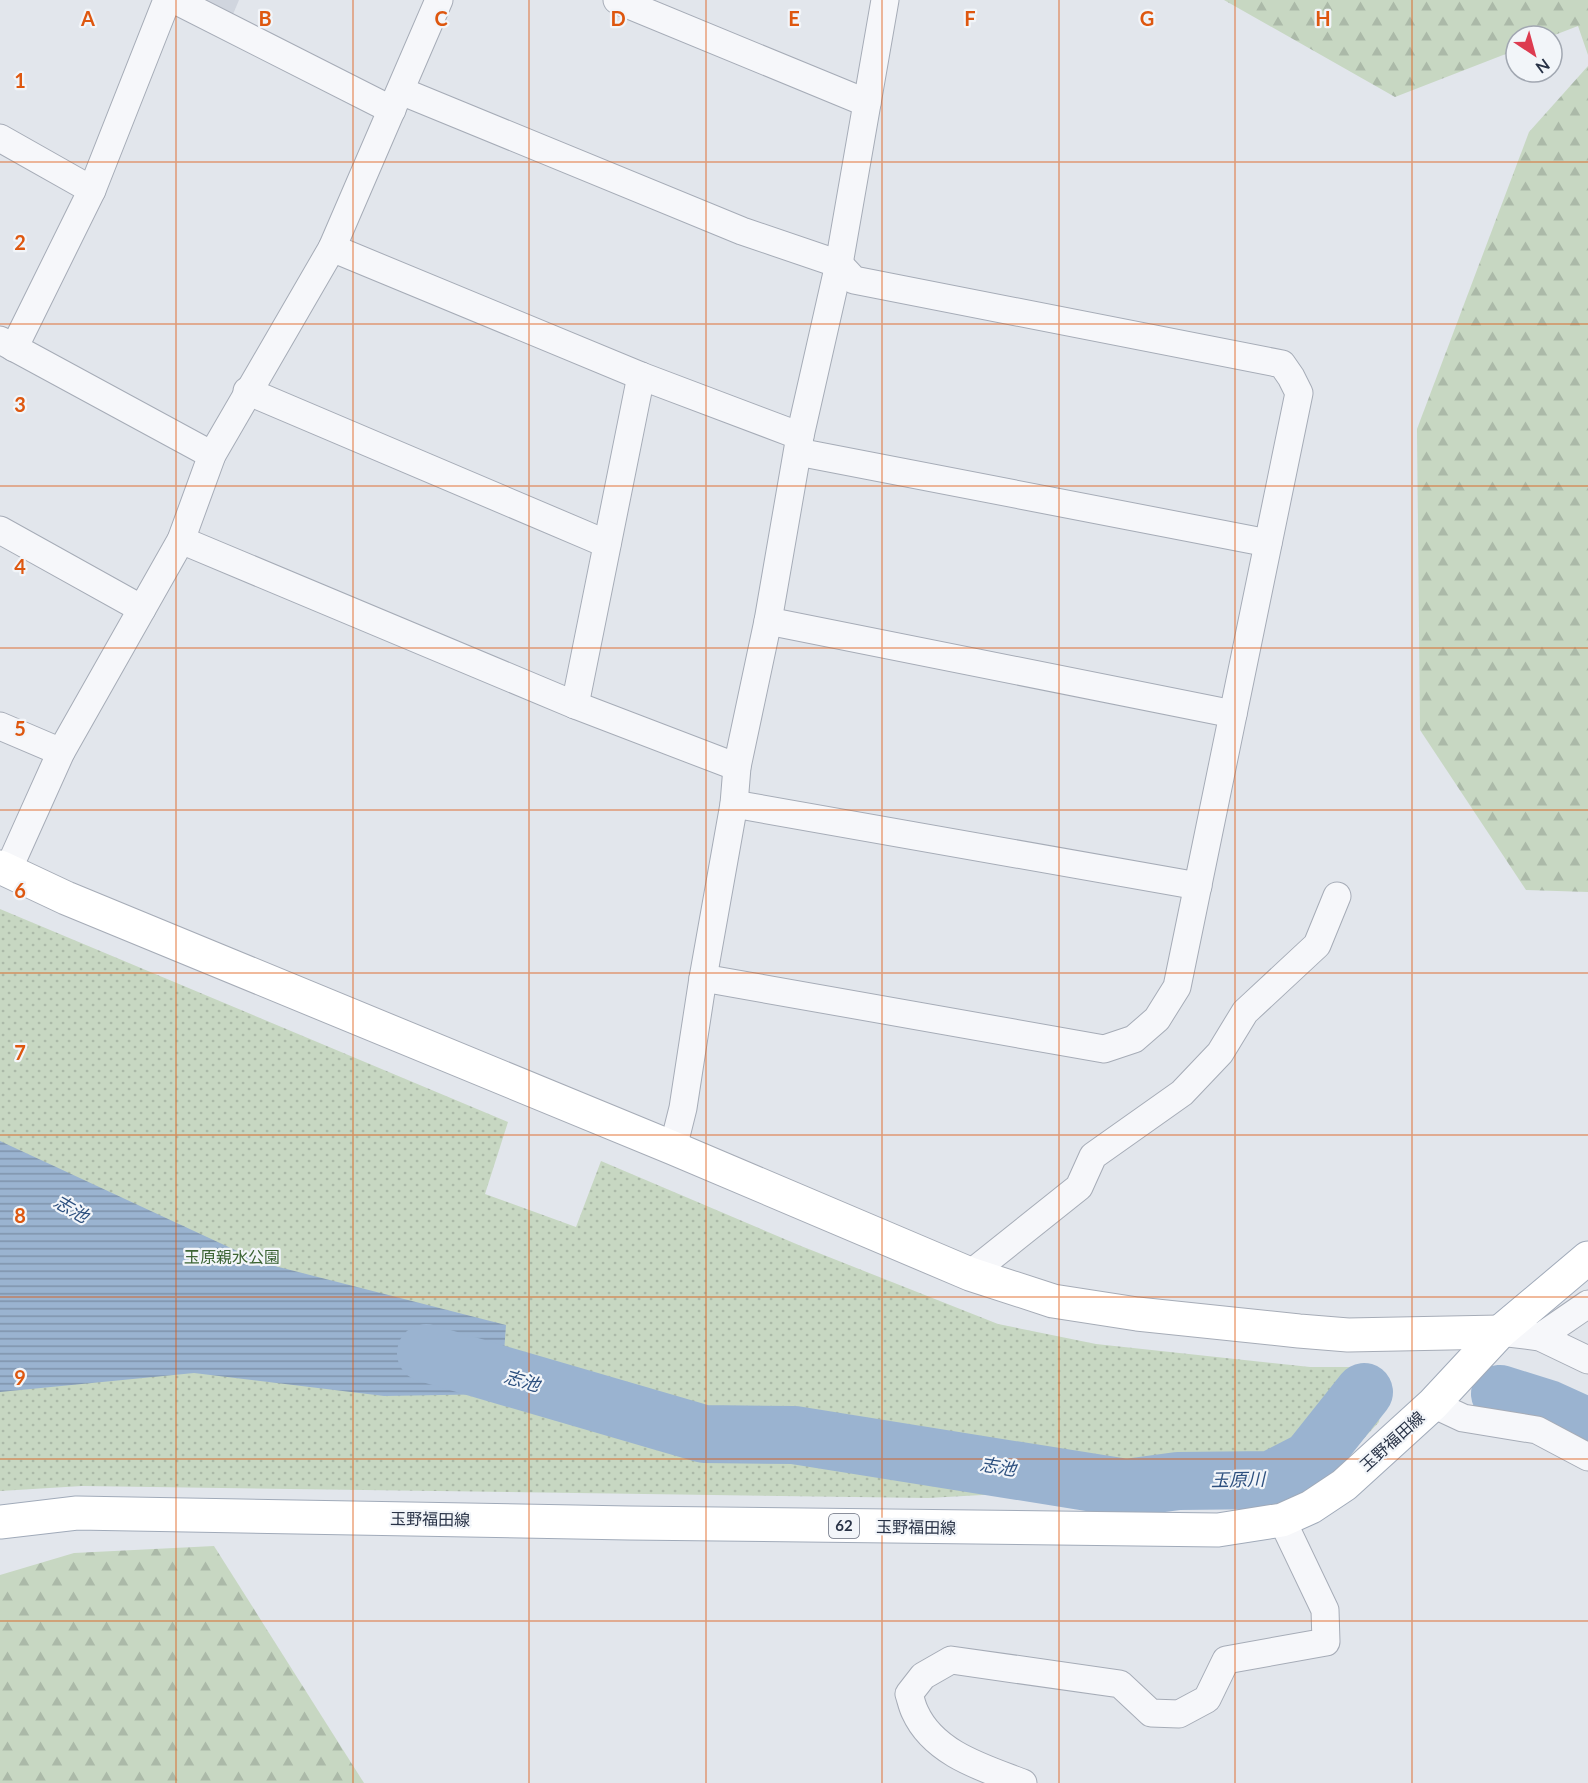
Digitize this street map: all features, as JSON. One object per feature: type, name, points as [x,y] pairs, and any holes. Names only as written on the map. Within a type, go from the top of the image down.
[{"type":"main road","points":[[4,868],[66,898],[674,1148],[970,1274],[1053,1301],[1149,1315],[1348,1335],[1500,1332]]},
{"type":"main road","name":"玉野福田線","points":[[0,1522],[77,1513],[1218,1530],[1282,1520],[1311,1508],[1344,1485],[1433,1404],[1500,1332],[1588,1258]]},
{"type":"street","points":[[167,0],[92,190],[7,344],[212,454]]},
{"type":"street","points":[[175,0],[396,101],[742,231],[839,264],[854,280],[1282,364],[1291,377],[1299,393],[1198,886],[1177,987],[1158,1019],[1134,1039],[1104,1049],[703,978]]},
{"type":"street","points":[[4,868],[61,752],[181,540],[212,454],[332,248],[439,0]]},
{"type":"street","points":[[618,0],[867,103]]},
{"type":"street","points":[[674,1148],[734,804],[736,767],[768,621],[799,444],[839,264],[885,0]]},
{"type":"street","points":[[0,138],[92,190]]},
{"type":"street","points":[[332,248],[799,444],[1268,543]]},
{"type":"street","points":[[575,705],[641,376]]},
{"type":"street","points":[[247,391],[607,544]]},
{"type":"street","points":[[0,530],[142,609]]},
{"type":"street","points":[[181,540],[575,705],[736,767]]},
{"type":"street","points":[[768,621],[1233,714]]},
{"type":"street","points":[[0,726],[61,752]]},
{"type":"street","points":[[734,804],[1198,886]]},
{"type":"street","points":[[970,1274],[1079,1187],[1093,1156],[1182,1093],[1220,1053],[1245,1012],[1317,945],[1337,896]]},
{"type":"street","points":[[1540,1337],[1588,1305]]},
{"type":"street","points":[[1500,1332],[1540,1337],[1588,1360]]},
{"type":"street","points":[[1433,1404],[1463,1418],[1537,1431],[1588,1457]]},
{"type":"street","points":[[1023,1783],[959,1758],[930,1735],[915,1713],[909,1694],[923,1676],[951,1660],[1120,1684],[1151,1713],[1179,1714],[1207,1700],[1226,1660],[1326,1642],[1325,1610],[1282,1520]]},
{"type":"shaded area","points":[[197,0],[239,0],[231,19]]},
{"type":"green space","points":[[1224,0],[1588,0],[1588,55],[1578,26],[1564,31],[1564,24],[1504,24],[1504,55],[1395,97]]},
{"type":"green space","points":[[1588,66],[1588,892],[1526,890],[1420,730],[1417,429],[1529,132]]},
{"type":"green space","name":"玉原親水公園","points":[[0,909],[508,1122],[485,1194],[576,1227],[601,1161],[801,1246],[998,1324],[1096,1344],[1310,1367],[1372,1367],[1383,1392],[1379,1422],[1341,1463],[1300,1490],[1236,1506],[1161,1509],[1075,1490],[928,1498],[82,1486],[0,1491]]},
{"type":"green space","points":[[214,1546],[364,1783],[0,1783],[0,1575],[74,1553]]},
{"type":"water","points":[[0,1141],[263,1263],[506,1325],[501,1394],[384,1396],[194,1373],[0,1392]]},
{"type":"waterway","name":"志池","points":[[426,1353],[704,1434],[794,1435],[1126,1488],[1178,1481],[1271,1480],[1310,1460],[1364,1392]]},
{"type":"waterway","name":"玉原川","points":[[1500,1394],[1548,1409],[1588,1427]]}]
